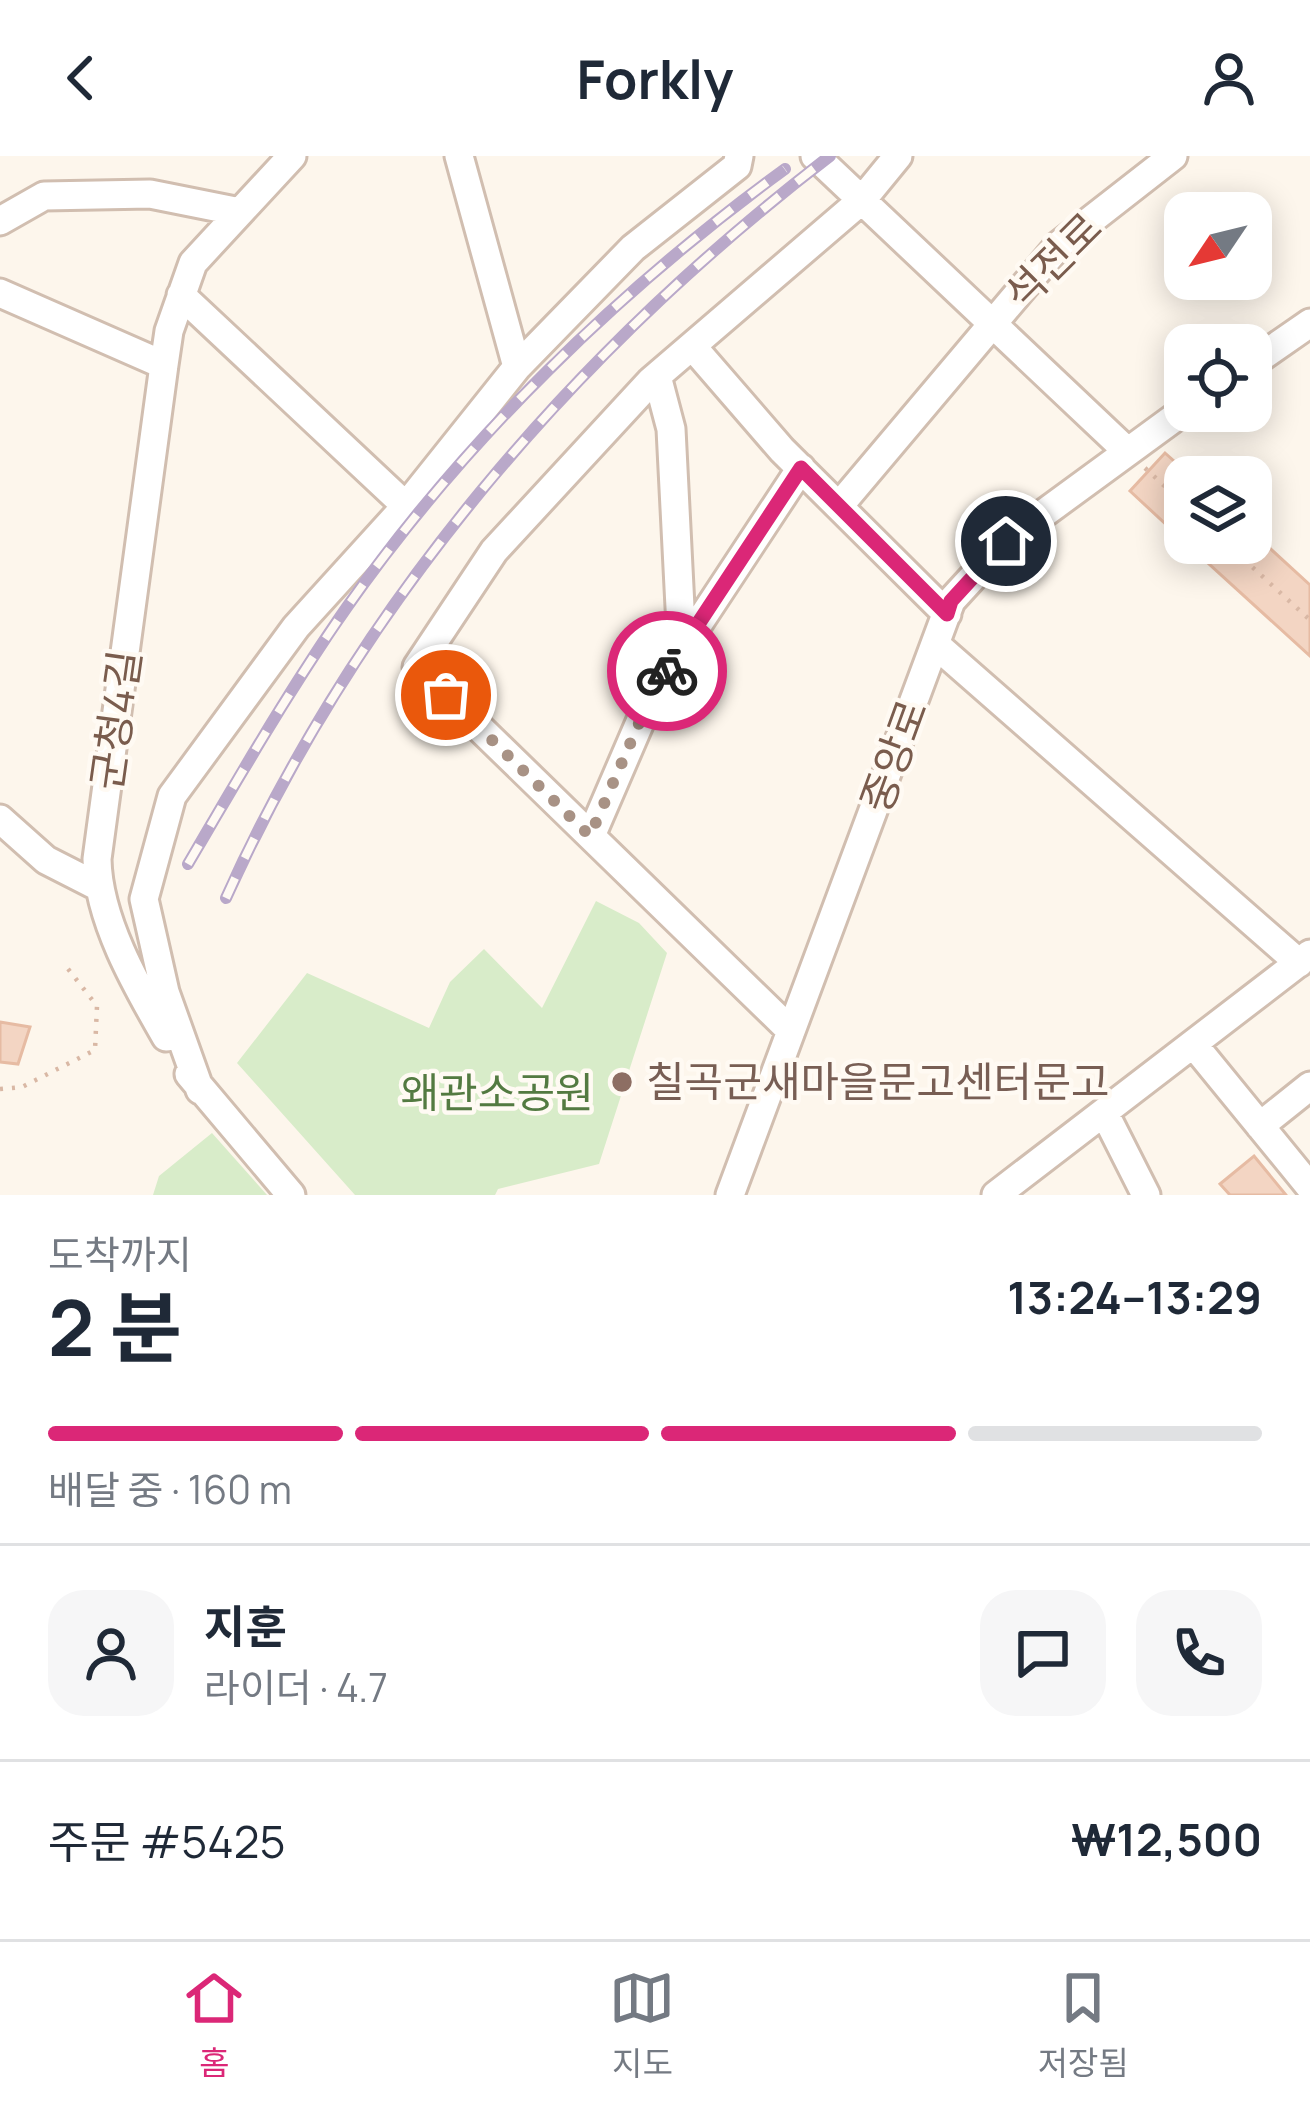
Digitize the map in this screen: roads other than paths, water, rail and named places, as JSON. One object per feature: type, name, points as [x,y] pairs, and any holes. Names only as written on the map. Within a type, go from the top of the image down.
[{"type":"street","name":"군청4길","points":[[291,1195],[200,1090],[162,1032],[97,886],[169,331],[193,262],[292,156]]},
{"type":"street","points":[[459,156],[517,367]]},
{"type":"street","points":[[200,1090],[165,992],[144,899],[172,796],[296,627],[406,506],[517,367],[633,248],[737,166],[739,156]]},
{"type":"street","name":"석전로","points":[[815,156],[1126,452]]},
{"type":"street","points":[[791,1031],[417,667],[494,551],[657,376],[862,200],[898,156]]},
{"type":"street","name":"석전로","points":[[991,323],[1059,245],[1173,156]]},
{"type":"street","points":[[0,220],[44,196],[150,194],[240,212]]},
{"type":"street","points":[[0,293],[164,365]]},
{"type":"street","points":[[181,296],[406,506]]},
{"type":"street","points":[[1272,349],[1310,322]]},
{"type":"street","points":[[839,506],[991,323]]},
{"type":"street","points":[[692,346],[801,468],[947,614]]},
{"type":"street","points":[[590,836],[681,627],[671,429],[657,376]]},
{"type":"street","name":"중앙로","points":[[730,1195],[951,601],[1006,541],[1164,425]]},
{"type":"street","points":[[653,691],[801,468]]},
{"type":"street","points":[[935,644],[1304,959],[996,1195]]},
{"type":"street","points":[[0,819],[46,860],[97,886]]},
{"type":"street","points":[[1194,1045],[1310,1187]]},
{"type":"street","points":[[1260,1126],[1310,1086]]},
{"type":"street","points":[[1105,1114],[1146,1195]]},
{"type":"railway","points":[[226,898],[280,789],[341,685],[408,585],[482,490],[647,313],[830,156]]},
{"type":"railway","points":[[188,864],[326,638],[442,485],[605,316],[785,169]]},
{"type":"place","name":"칠곡군새마을문고센터문고","points":[[622,1082]]},
{"type":"park label","name":"왜관소공원","points":[[497,1093]]}]
